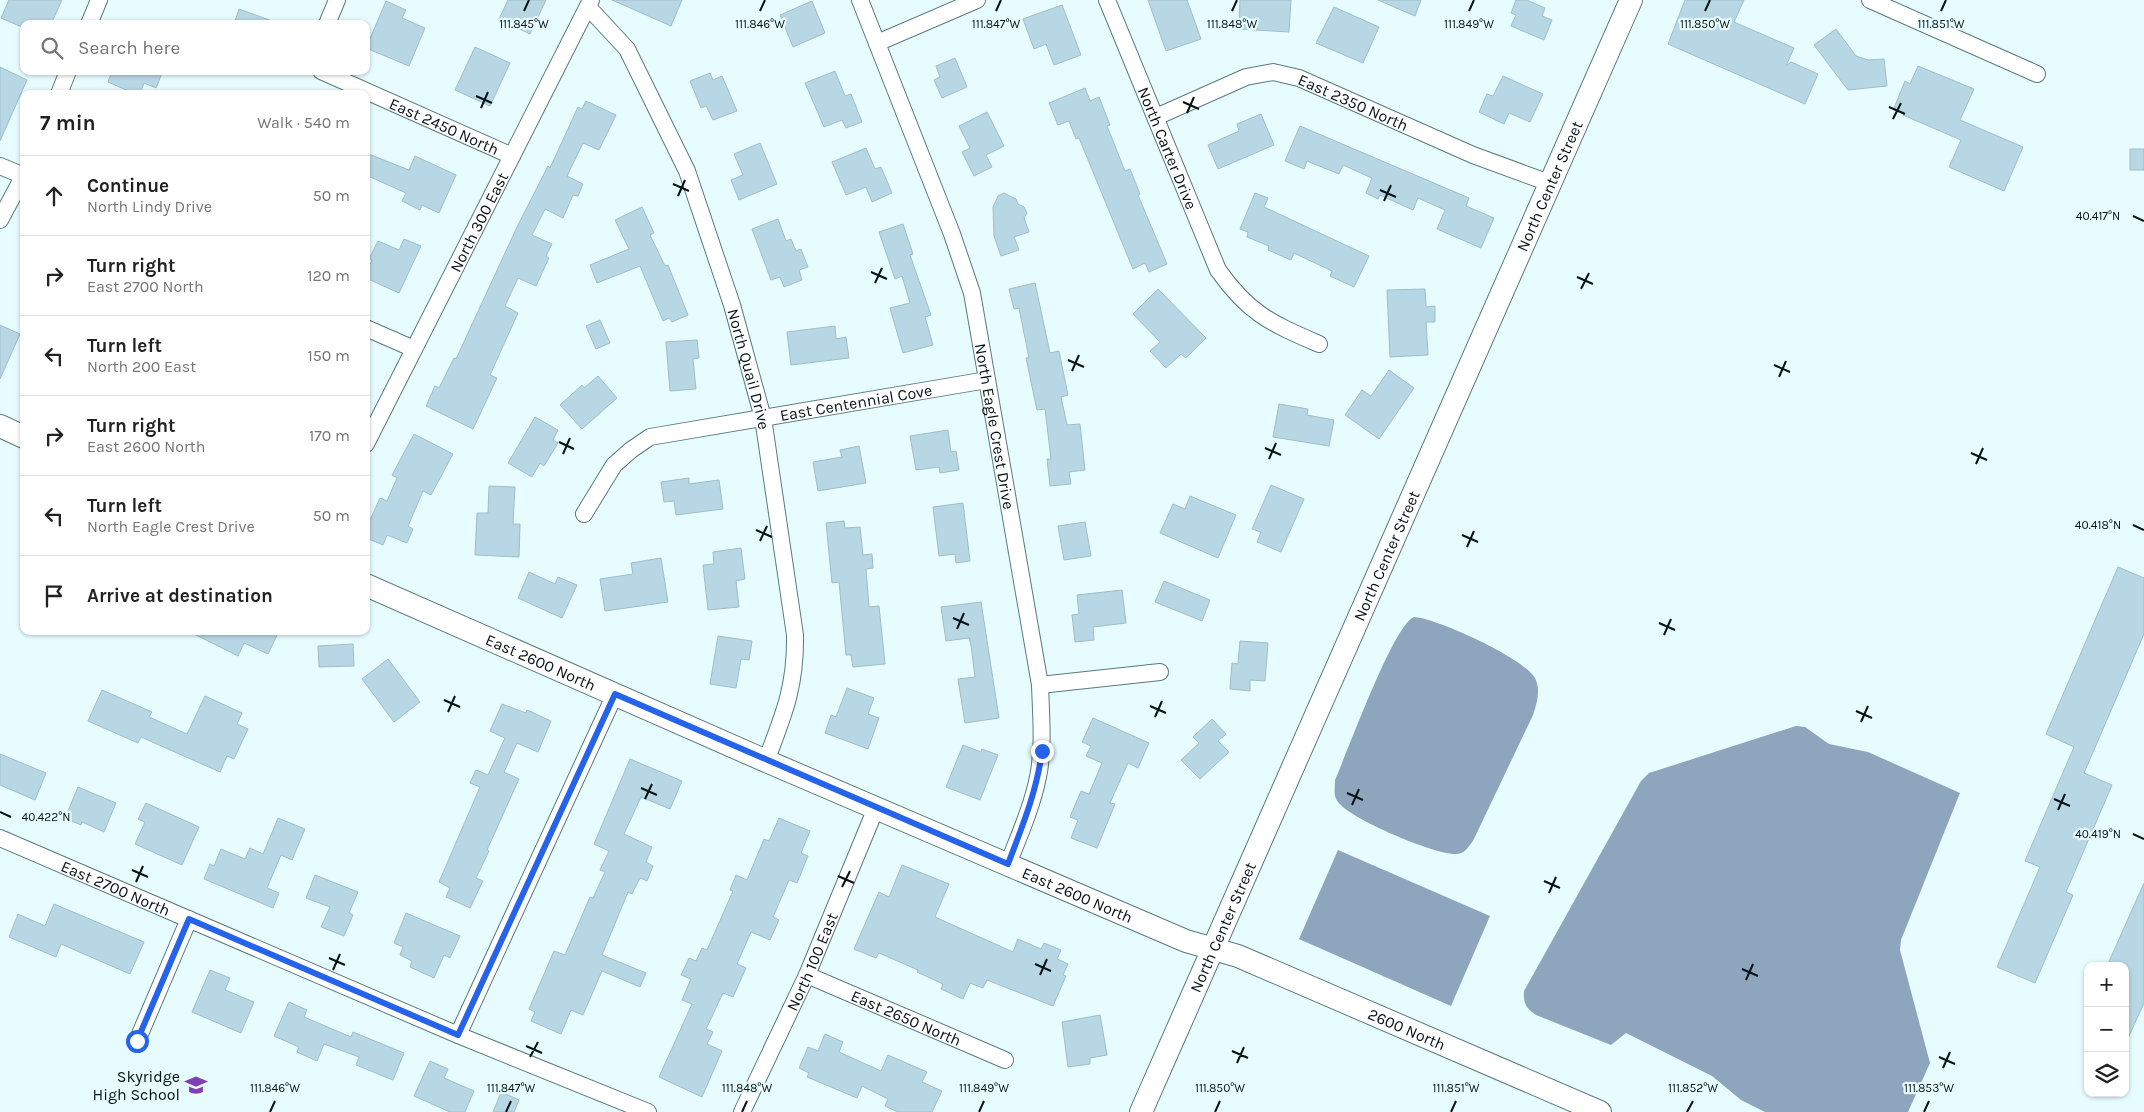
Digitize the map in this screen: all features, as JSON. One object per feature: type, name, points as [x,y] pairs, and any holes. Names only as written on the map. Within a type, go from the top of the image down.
[{"type":"street","points":[[91,20],[99,0]]},
{"type":"street","points":[[329,20],[337,0]]},
{"type":"street","name":"North Eagle Crest Drive","points":[[860,0],[965,269],[972,293],[1040,685],[1042,751],[1038,777],[1030,806],[1008,864]]},
{"type":"street","points":[[877,44],[977,0]]},
{"type":"street","name":"North Carter Drive","points":[[1107,0],[1218,270],[1234,292],[1254,311],[1276,326],[1319,344]]},
{"type":"street","name":"North Center Street","points":[[1141,1112],[1552,184],[1631,0]]},
{"type":"street","points":[[1870,0],[2037,74]]},
{"type":"street","name":"North 300 East","points":[[370,436],[590,3]]},
{"type":"street","name":"North Quail Drive","points":[[590,3],[627,50],[687,171],[732,305],[763,418],[795,635],[791,690],[766,761]]},
{"type":"street","name":"East 2350 North","points":[[1156,117],[1246,77],[1273,72],[1299,78],[1473,155],[1552,184]]},
{"type":"street","points":[[61,90],[66,75]]},
{"type":"street","name":"East 2450 North","points":[[329,75],[363,90]]},
{"type":"street","name":"East 2450 North","points":[[370,93],[512,156]]},
{"type":"street","points":[[0,166],[20,174]]},
{"type":"street","points":[[0,220],[20,182]]},
{"type":"street","points":[[370,330],[414,350]]},
{"type":"street","name":"East Centennial Cove","points":[[584,514],[614,465],[650,437],[987,380]]},
{"type":"street","points":[[0,426],[20,435]]},
{"type":"street","name":"East 2600 North","points":[[370,587],[766,761],[1186,941],[1214,949]]},
{"type":"street","points":[[1040,685],[1160,672]]},
{"type":"street","points":[[458,1035],[615,694]]},
{"type":"street","name":"North 100 East","points":[[742,1112],[807,975],[876,808]]},
{"type":"street","name":"East 2700 North","points":[[0,838],[458,1035],[648,1112]]},
{"type":"street","points":[[137,1041],[189,919]]},
{"type":"street","name":"2600 North","points":[[1214,949],[1238,956],[1600,1112]]},
{"type":"street","name":"East 2650 North","points":[[807,975],[1005,1060]]},
{"type":"water","points":[[1414,617],[1459,631],[1498,650],[1528,670],[1535,678],[1538,687],[1533,715],[1473,841],[1466,850],[1459,854],[1430,849],[1375,826],[1346,809],[1336,800],[1335,795],[1335,780],[1371,692],[1394,642],[1405,625]]},
{"type":"water","points":[[1796,726],[1805,727],[1829,744],[1868,752],[1960,793],[1901,940],[1900,950],[1930,1063],[1908,1112],[1765,1112],[1741,1100],[1712,1076],[1626,1033],[1611,1045],[1536,1015],[1530,1010],[1524,999],[1524,991],[1641,781],[1649,773]]},
{"type":"water","points":[[1338,850],[1490,916],[1451,1006],[1299,939]]},
{"type":"building","points":[[9,0],[62,0],[53,20],[20,20],[20,26],[1,18]]},
{"type":"building","points":[[508,0],[546,0],[530,34],[499,19]]},
{"type":"building","points":[[612,0],[682,0],[671,26]]},
{"type":"building","points":[[1148,0],[1187,0],[1201,39],[1166,51]]},
{"type":"building","points":[[1240,0],[1291,0],[1289,32],[1239,29]]},
{"type":"building","points":[[1378,0],[1421,0],[1415,16]]},
{"type":"building","points":[[1516,0],[1527,0],[1545,8],[1542,16],[1552,20],[1544,40],[1511,26],[1516,15],[1511,13]]},
{"type":"building","points":[[1685,0],[1744,0],[1734,22],[1794,48],[1786,66],[1791,62],[1818,74],[1805,104],[1668,44]]},
{"type":"building","points":[[386,1],[406,10],[402,18],[425,28],[409,66],[370,50],[370,39]]},
{"type":"building","points":[[812,1],[825,33],[793,47],[780,15]]},
{"type":"building","points":[[1062,5],[1081,55],[1054,65],[1046,44],[1034,49],[1023,19]]},
{"type":"building","points":[[1334,7],[1379,27],[1363,63],[1316,43]]},
{"type":"building","points":[[239,9],[269,20],[235,20]]},
{"type":"building","points":[[1836,29],[1856,56],[1868,60],[1884,59],[1887,86],[1848,90],[1814,45]]},
{"type":"building","points":[[475,47],[510,63],[490,106],[455,90]]},
{"type":"building","points":[[955,58],[967,87],[942,98],[934,80],[940,77],[936,66]]},
{"type":"building","points":[[1918,66],[1974,89],[1960,120],[2023,147],[2004,191],[1949,167],[1961,140],[1903,115],[1904,112],[1894,108],[1905,81],[1910,84]]},
{"type":"building","points":[[0,67],[27,80],[23,90],[20,90],[20,96],[0,141]]},
{"type":"building","points":[[835,71],[845,96],[851,94],[862,122],[846,128],[842,120],[824,127],[805,83]]},
{"type":"building","points":[[710,73],[713,80],[722,76],[737,111],[713,120],[706,106],[701,108],[690,81]]},
{"type":"building","points":[[111,75],[161,75],[156,88],[144,83],[141,90],[126,90],[108,82]]},
{"type":"building","points":[[1503,76],[1543,94],[1530,122],[1509,113],[1504,124],[1479,112],[1487,94],[1493,96]]},
{"type":"building","points":[[1085,88],[1090,101],[1099,97],[1110,125],[1107,126],[1125,171],[1130,169],[1140,194],[1138,195],[1167,264],[1149,272],[1145,263],[1133,269],[1079,138],[1076,139],[1069,121],[1058,125],[1049,103]]},
{"type":"building","points":[[586,101],[616,115],[599,150],[583,143],[567,176],[583,184],[578,196],[573,195],[563,218],[545,209],[532,235],[552,244],[546,256],[549,258],[536,286],[518,278],[505,306],[518,313],[490,375],[497,378],[473,429],[426,406],[435,386],[439,388],[454,358],[456,359],[517,227],[548,166],[550,168],[578,107],[582,109]]},
{"type":"building","points":[[987,112],[1004,146],[986,155],[992,167],[974,176],[962,152],[970,148],[959,126]]},
{"type":"building","points":[[1261,114],[1274,145],[1218,169],[1208,145],[1239,131],[1237,124]]},
{"type":"building","points":[[1300,126],[1469,198],[1466,206],[1494,218],[1481,248],[1437,229],[1445,210],[1418,198],[1413,210],[1380,195],[1378,199],[1366,193],[1372,178],[1343,165],[1339,174],[1307,161],[1304,169],[1285,161]]},
{"type":"building","points":[[760,143],[777,184],[739,200],[731,180],[743,175],[734,154]]},
{"type":"building","points":[[866,148],[875,169],[881,167],[892,193],[872,202],[866,187],[846,195],[832,162]]},
{"type":"building","points":[[2130,149],[2144,149],[2144,170],[2130,170]]},
{"type":"building","points":[[370,155],[409,170],[415,156],[456,175],[439,213],[422,205],[420,210],[402,201],[406,193],[370,177]]},
{"type":"building","points":[[1004,193],[1016,199],[1018,204],[1024,207],[1027,213],[1024,218],[1029,232],[1014,237],[1019,250],[1001,256],[994,236],[993,207],[998,196]]},
{"type":"building","points":[[1255,193],[1268,198],[1264,207],[1369,256],[1354,287],[1330,276],[1332,271],[1294,253],[1291,260],[1268,250],[1269,246],[1247,237],[1248,232],[1240,229]]},
{"type":"building","points":[[642,207],[654,233],[650,235],[665,266],[668,265],[688,315],[672,322],[669,318],[663,321],[640,266],[597,283],[590,265],[629,249],[615,220]]},
{"type":"building","points":[[778,219],[786,241],[791,239],[796,251],[801,249],[808,267],[799,270],[802,280],[784,287],[780,277],[771,280],[752,229]]},
{"type":"building","points":[[903,224],[913,254],[910,255],[931,315],[925,317],[933,345],[903,353],[890,308],[910,303],[902,276],[895,279],[879,232]]},
{"type":"building","points":[[404,239],[421,246],[399,293],[370,280],[370,264],[372,260],[370,257],[378,241],[399,250]]},
{"type":"building","points":[[1035,283],[1050,353],[1059,351],[1068,395],[1061,397],[1067,425],[1080,424],[1085,470],[1069,472],[1071,484],[1050,486],[1047,459],[1051,459],[1045,409],[1037,410],[1026,358],[1029,358],[1019,308],[1014,309],[1009,289]]},
{"type":"building","points":[[1158,289],[1206,338],[1186,358],[1181,354],[1166,368],[1150,351],[1160,342],[1133,314]]},
{"type":"building","points":[[1425,289],[1426,307],[1435,306],[1435,322],[1426,322],[1428,355],[1390,357],[1387,290]]},
{"type":"building","points":[[600,320],[610,343],[596,349],[586,326]]},
{"type":"building","points":[[0,325],[20,334],[0,379]]},
{"type":"building","points":[[835,326],[836,339],[846,337],[849,358],[791,365],[787,332]]},
{"type":"building","points":[[697,340],[699,358],[693,359],[696,389],[670,391],[666,342]]},
{"type":"building","points":[[1389,370],[1414,388],[1379,439],[1345,415],[1362,390],[1371,396]]},
{"type":"building","points":[[598,376],[617,398],[582,429],[560,405],[582,385],[584,388]]},
{"type":"building","points":[[1279,404],[1308,409],[1307,415],[1334,420],[1329,446],[1273,437]]},
{"type":"building","points":[[535,417],[558,430],[553,440],[558,443],[544,466],[540,463],[532,477],[508,463]]},
{"type":"building","points":[[948,430],[951,452],[956,451],[959,470],[940,473],[939,467],[916,470],[910,436]]},
{"type":"building","points":[[414,434],[453,454],[431,495],[423,491],[408,526],[413,529],[407,543],[387,535],[383,545],[370,540],[370,520],[380,498],[387,501],[397,478],[392,475]]},
{"type":"building","points":[[859,446],[866,483],[818,491],[813,462],[842,457],[840,450]]},
{"type":"building","points":[[689,478],[689,484],[719,480],[723,509],[676,515],[674,501],[664,502],[661,482]]},
{"type":"building","points":[[1271,485],[1304,499],[1281,552],[1257,542],[1261,532],[1252,529]]},
{"type":"building","points":[[489,486],[515,487],[513,524],[520,524],[519,557],[475,555],[477,513],[488,513]]},
{"type":"building","points":[[1190,496],[1236,515],[1218,558],[1160,533],[1173,504],[1185,509]]},
{"type":"building","points":[[963,503],[970,561],[956,563],[955,554],[939,556],[933,507]]},
{"type":"building","points":[[844,521],[845,528],[860,527],[863,555],[872,554],[873,568],[866,569],[869,607],[879,606],[885,664],[853,667],[851,655],[846,655],[839,582],[832,583],[826,523]]},
{"type":"building","points":[[1085,522],[1091,556],[1064,560],[1058,526]]},
{"type":"building","points":[[741,548],[745,579],[736,581],[739,607],[708,610],[703,565],[714,564],[713,552]]},
{"type":"building","points":[[661,558],[668,602],[605,611],[600,579],[633,574],[631,563]]},
{"type":"building","points":[[2118,567],[2144,578],[2144,634],[2084,773],[2112,785],[2066,892],[2073,895],[2035,983],[1997,967],[2040,867],[2025,861],[2074,747],[2046,734]]},
{"type":"building","points":[[529,572],[555,584],[558,577],[577,585],[562,618],[518,598]]},
{"type":"building","points":[[1164,581],[1210,600],[1202,621],[1155,602]]},
{"type":"building","points":[[1122,590],[1126,623],[1093,627],[1094,640],[1075,642],[1072,615],[1079,614],[1077,595]]},
{"type":"building","points":[[981,602],[999,718],[965,723],[958,679],[975,677],[971,645],[969,638],[946,641],[941,607]]},
{"type":"building","points":[[196,635],[277,635],[268,654],[244,643],[238,656]]},
{"type":"building","points":[[718,636],[752,641],[749,660],[741,659],[736,688],[710,684]]},
{"type":"building","points":[[1240,641],[1268,643],[1265,681],[1250,680],[1250,691],[1230,689],[1232,663],[1238,664]]},
{"type":"building","points":[[353,644],[354,666],[319,667],[318,646]]},
{"type":"building","points":[[388,659],[420,702],[394,722],[362,679]]},
{"type":"building","points":[[847,688],[874,698],[868,714],[879,718],[868,749],[825,733],[831,715],[836,717]]},
{"type":"building","points":[[102,690],[152,712],[149,717],[187,734],[205,696],[242,713],[237,724],[248,729],[234,759],[227,756],[220,772],[141,737],[138,743],[88,721]]},
{"type":"building","points":[[502,704],[526,713],[527,710],[551,721],[538,752],[517,743],[504,772],[519,779],[476,878],[483,881],[470,908],[446,897],[450,888],[439,882],[480,787],[470,783],[476,770],[488,775],[505,738],[490,731]]},
{"type":"building","points":[[1093,718],[1149,743],[1138,768],[1128,763],[1110,803],[1115,804],[1097,848],[1071,838],[1078,820],[1070,817],[1081,791],[1089,794],[1102,763],[1086,756],[1091,746],[1082,742]]},
{"type":"building","points":[[1212,719],[1226,734],[1218,741],[1229,752],[1200,779],[1181,760],[1199,743],[1193,737]]},
{"type":"building","points":[[963,745],[981,752],[982,749],[998,755],[980,800],[946,787]]},
{"type":"building","points":[[0,754],[46,773],[35,800],[0,785]]},
{"type":"building","points":[[630,759],[682,781],[670,809],[641,797],[624,834],[652,847],[646,862],[653,866],[647,881],[640,878],[632,894],[628,892],[602,955],[646,973],[640,987],[602,971],[583,1015],[571,1010],[561,1034],[531,1021],[535,1012],[529,1009],[554,951],[565,955],[590,897],[593,898],[605,872],[600,870],[609,851],[594,844]]},
{"type":"building","points":[[78,787],[116,803],[104,832],[82,822],[81,825],[65,818]]},
{"type":"building","points":[[146,803],[199,827],[182,865],[135,844],[145,822],[138,819]]},
{"type":"building","points":[[278,818],[305,829],[292,860],[281,855],[267,888],[279,893],[273,908],[204,879],[210,864],[214,866],[221,849],[245,859],[250,848],[263,854]]},
{"type":"building","points":[[779,818],[810,831],[801,853],[808,856],[797,883],[789,880],[773,917],[779,920],[770,940],[751,932],[737,964],[746,968],[733,997],[723,993],[706,1029],[713,1032],[707,1044],[722,1051],[702,1097],[659,1077],[692,1004],[682,1000],[691,979],[681,975],[689,958],[696,961],[702,948],[707,950],[733,891],[730,890],[736,875],[747,880],[764,839],[769,841]]},
{"type":"building","points":[[902,865],[949,884],[935,917],[1013,952],[1018,939],[1041,949],[1044,943],[1061,950],[1057,959],[1068,964],[1063,975],[1066,976],[1053,1006],[987,980],[983,988],[970,983],[963,999],[941,989],[943,984],[917,972],[918,970],[879,953],[876,958],[854,949],[879,892],[889,897]]},
{"type":"building","points":[[315,875],[358,892],[349,913],[353,915],[344,936],[321,927],[330,907],[306,898]]},
{"type":"building","points":[[2144,883],[2144,1003],[2129,1036],[2129,962],[2109,962]]},
{"type":"building","points":[[54,904],[144,942],[130,974],[61,944],[56,957],[9,937],[18,914],[45,926]]},
{"type":"building","points":[[406,913],[460,936],[450,958],[444,955],[434,978],[410,967],[412,961],[400,955],[403,947],[394,943]]},
{"type":"building","points":[[210,970],[230,978],[225,990],[254,1002],[241,1033],[192,1012]]},
{"type":"building","points":[[289,1002],[307,1010],[304,1017],[351,1037],[353,1032],[404,1053],[393,1080],[356,1065],[359,1057],[324,1044],[317,1061],[297,1052],[299,1047],[274,1036]]},
{"type":"building","points":[[1100,1015],[1107,1055],[1090,1058],[1090,1064],[1068,1067],[1062,1022]]},
{"type":"building","points":[[825,1034],[843,1042],[839,1052],[881,1071],[888,1055],[927,1072],[922,1082],[942,1091],[932,1112],[898,1112],[885,1106],[888,1099],[862,1086],[857,1098],[807,1077],[809,1073],[799,1068],[808,1047],[818,1051]]},
{"type":"building","points":[[430,1061],[448,1069],[444,1078],[474,1091],[465,1112],[450,1112],[414,1096]]},
{"type":"building","points":[[501,1092],[519,1100],[514,1112],[493,1112]]},
{"type":"place","name":"Skyridge High School","points":[[196,1085]]},
{"type":"route","points":[[137,1041],[189,919],[458,1035],[615,694],[766,761],[1008,864],[1030,806],[1038,777],[1042,751]]}]
